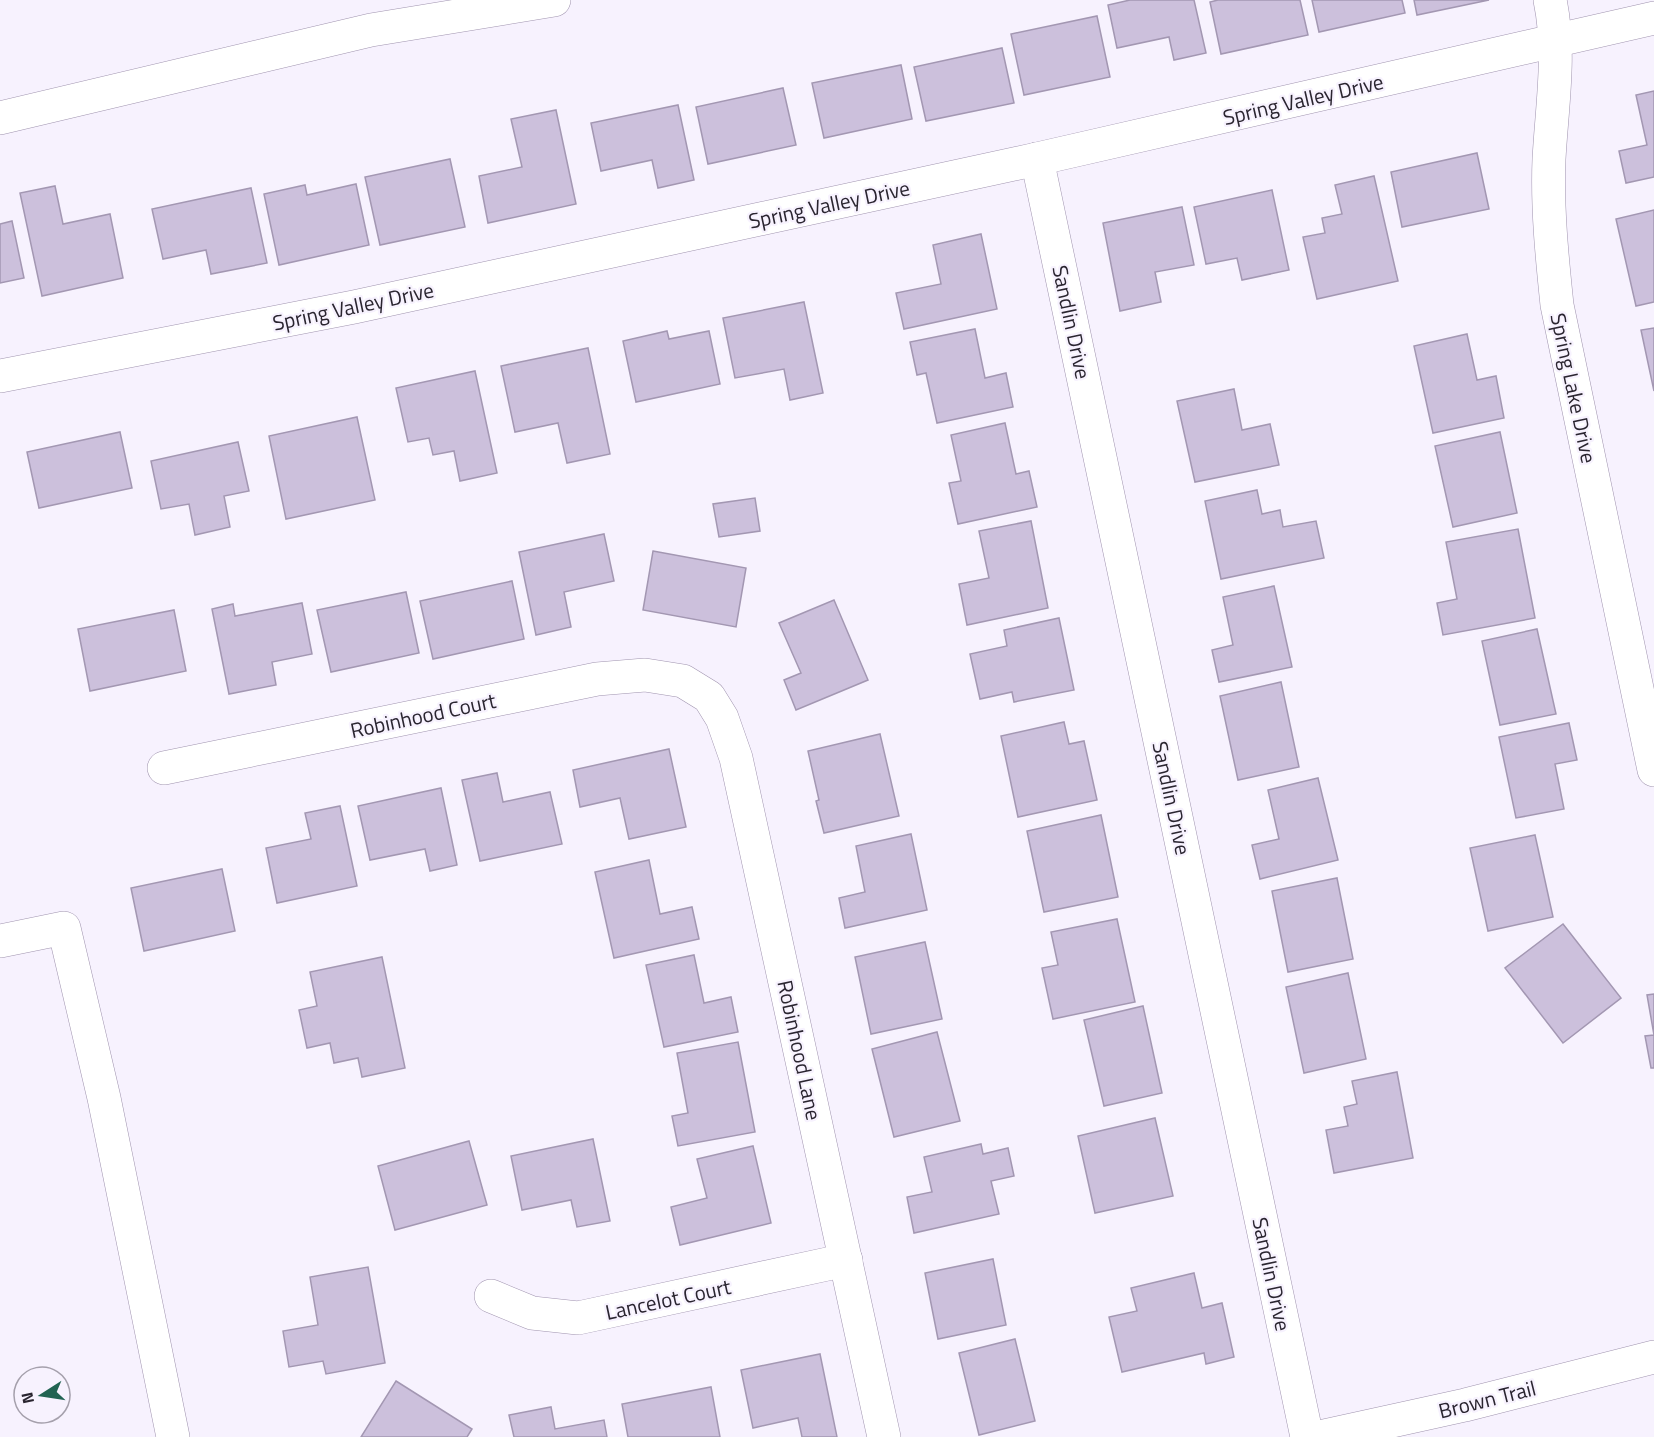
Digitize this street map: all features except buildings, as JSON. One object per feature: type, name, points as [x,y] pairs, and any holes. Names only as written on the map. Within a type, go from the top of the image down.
[{"type":"street","points":[[0,118],[371,30],[554,0]]},
{"type":"street","name":"Spring Lake Drive","points":[[1550,0],[1554,21],[1556,68],[1549,161],[1550,239],[1557,305],[1654,770]]},
{"type":"street","name":"Spring Valley Drive","points":[[0,376],[366,305],[1037,159],[1654,18]]},
{"type":"street","name":"Sandlin Drive","points":[[1037,159],[1307,1437]]},
{"type":"street","name":"Robinhood Court","points":[[164,768],[597,679],[645,675],[683,681]]},
{"type":"street","name":"Robinhood Lane","points":[[683,681],[709,697],[722,718],[736,758],[884,1437]]},
{"type":"street","points":[[0,941],[64,928],[104,1098],[173,1437]]},
{"type":"street","name":"Lancelot Court","points":[[491,1296],[532,1313],[578,1318],[846,1260]]},
{"type":"street","name":"Brown Trail","points":[[1319,1437],[1465,1405],[1654,1357]]}]
